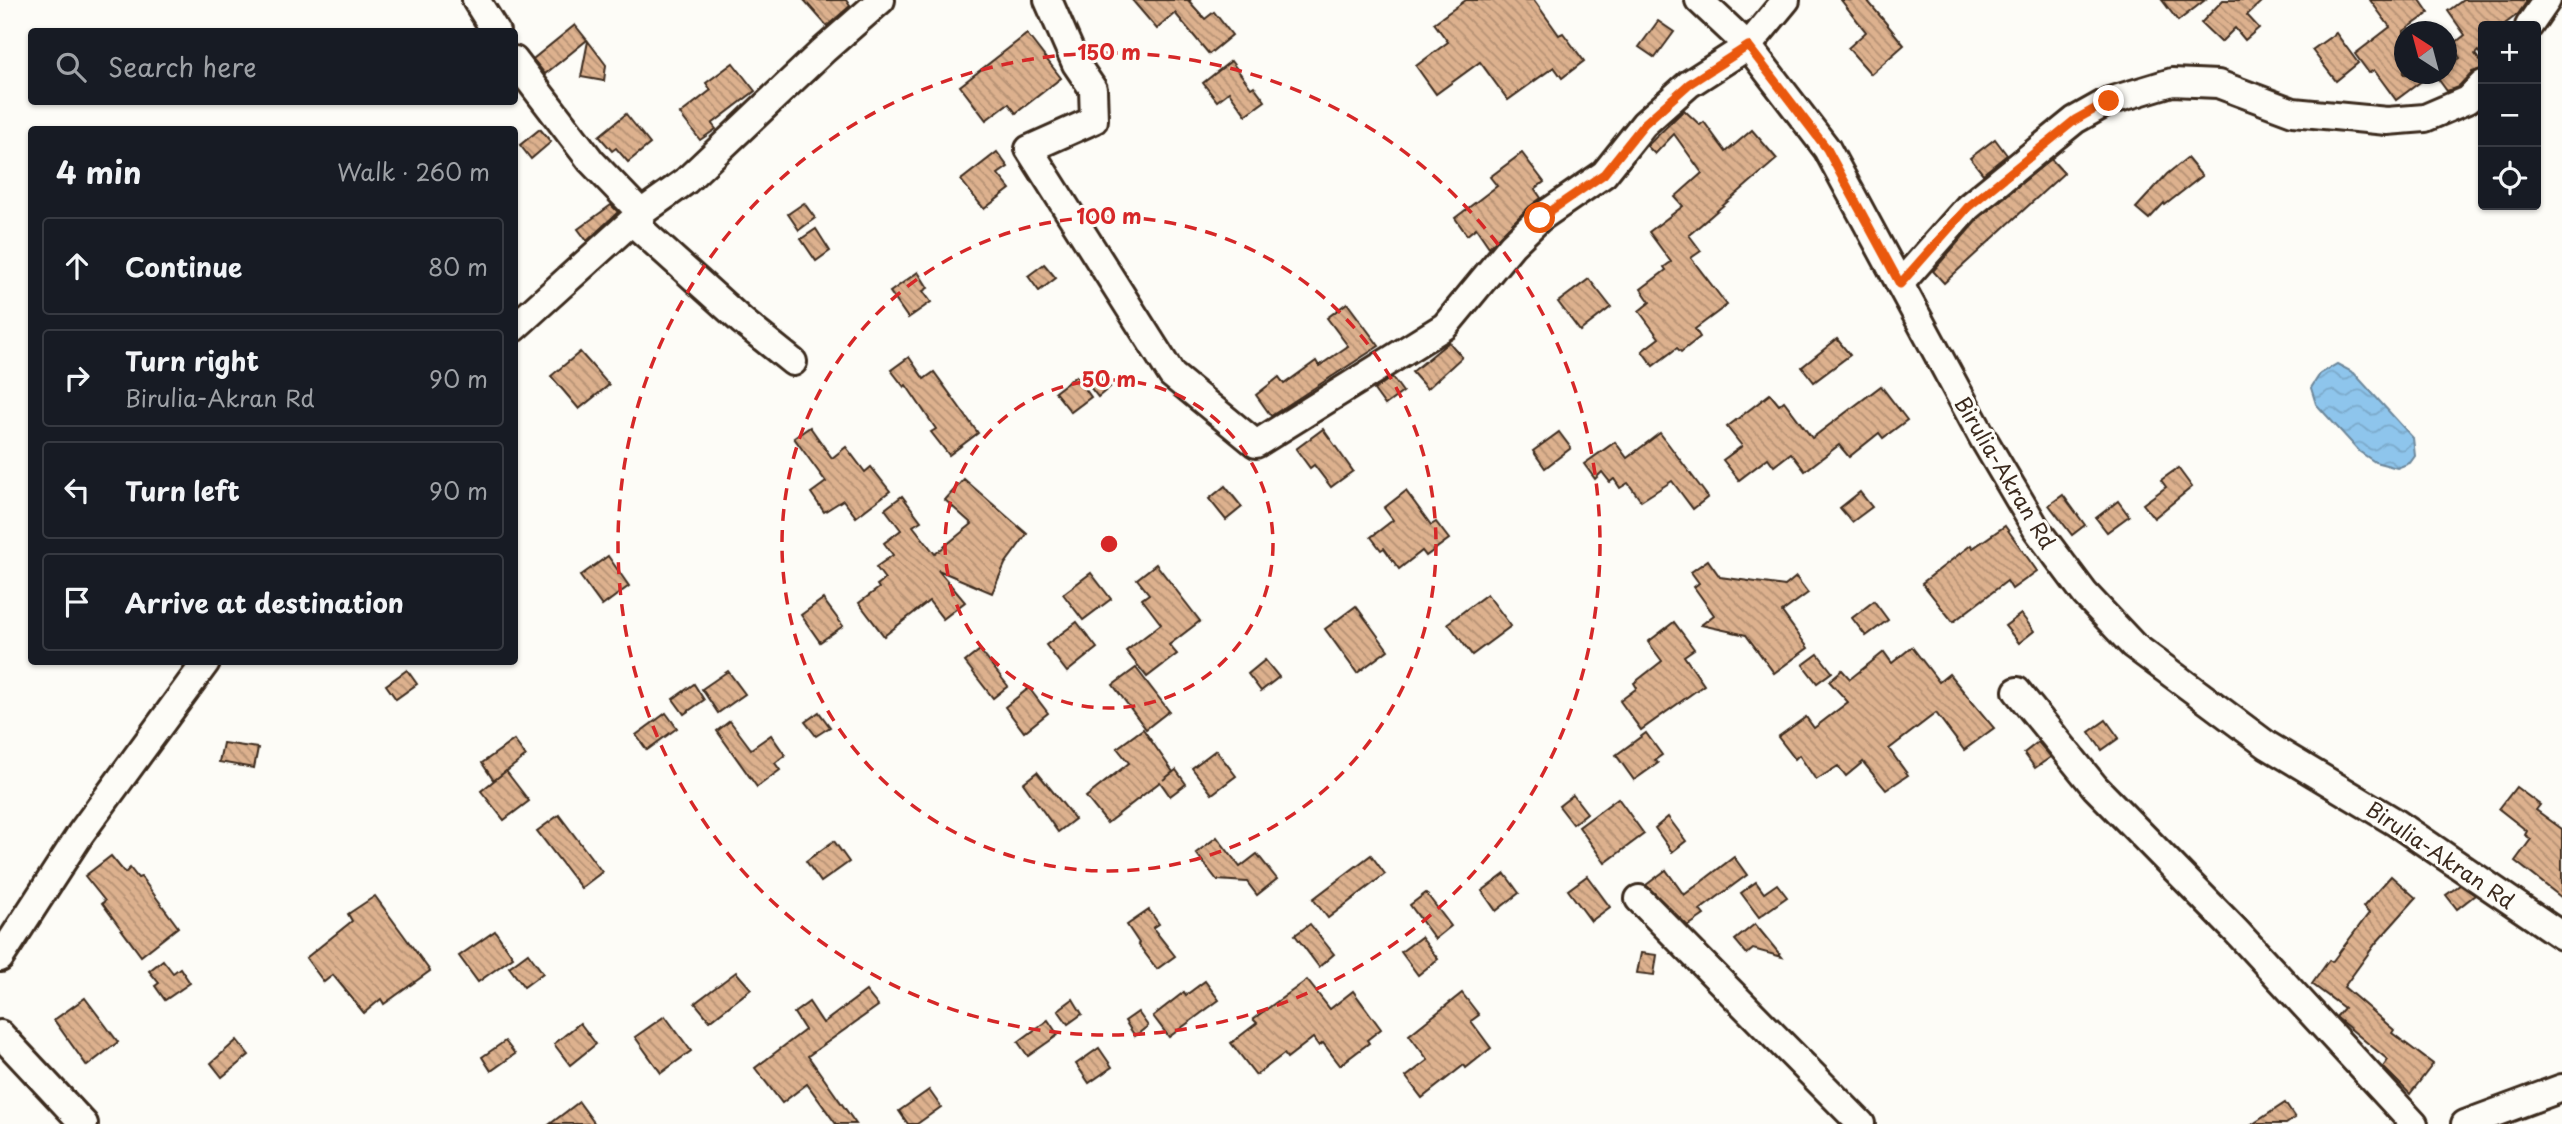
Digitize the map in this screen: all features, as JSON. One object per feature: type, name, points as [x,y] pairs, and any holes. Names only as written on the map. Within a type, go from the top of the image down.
[{"type":"street","points":[[476,0],[494,28]]},
{"type":"street","points":[[518,324],[642,213],[686,181],[824,50],[881,0]]},
{"type":"street","points":[[1048,0],[1076,64],[1093,89],[1094,120],[1029,149],[1172,375],[1256,444],[1446,326],[1512,245],[1540,218],[1604,174],[1644,124],[1689,84],[1748,46],[1786,0]]},
{"type":"street","name":"Birulia-Akran Rd","points":[[1699,0],[1748,46],[1827,149],[1984,440],[2037,530],[2085,594],[2133,645],[2267,745],[2395,822],[2562,936]]},
{"type":"street","points":[[2532,21],[2547,0]]},
{"type":"street","points":[[518,65],[591,161],[642,213]]},
{"type":"street","points":[[1900,284],[1968,207],[2075,120],[2109,101],[2172,82],[2218,85],[2293,112],[2387,121],[2425,117],[2467,100],[2478,89]]},
{"type":"street","points":[[642,213],[640,229],[742,321],[793,362]]},
{"type":"street","points":[[0,958],[81,833],[204,665]]},
{"type":"street","points":[[2017,691],[2095,787],[2236,931],[2414,1124]]},
{"type":"street","points":[[1639,899],[1861,1124]]},
{"type":"street","points":[[0,1034],[84,1124]]},
{"type":"street","points":[[2465,1124],[2562,1088]]},
{"type":"water","points":[[2337,364],[2354,373],[2413,438],[2415,456],[2410,463],[2397,468],[2375,462],[2360,452],[2316,404],[2311,388],[2320,374]]},
{"type":"building","points":[[804,0],[846,0],[850,6],[827,26]]},
{"type":"building","points":[[1132,0],[1191,0],[1189,1],[1205,19],[1214,12],[1232,35],[1209,54],[1175,13],[1157,29]]},
{"type":"building","points":[[1466,0],[1534,0],[1559,35],[1563,33],[1584,61],[1562,78],[1554,67],[1508,100],[1480,62],[1436,94],[1416,66],[1448,42],[1434,23]]},
{"type":"building","points":[[1841,0],[1867,0],[1904,45],[1871,74],[1848,48],[1866,32]]},
{"type":"building","points":[[2162,0],[2205,0],[2178,21]]},
{"type":"building","points":[[2223,0],[2263,0],[2247,15],[2259,28],[2245,40],[2235,28],[2221,42],[2201,23]]},
{"type":"building","points":[[2370,0],[2420,0],[2429,13],[2418,21],[2394,21],[2394,84],[2418,84],[2396,100],[2374,70],[2369,73],[2355,54],[2390,27]]},
{"type":"building","points":[[2463,0],[2528,0],[2518,14],[2509,21],[2478,21],[2478,51],[2475,54],[2478,58],[2478,70],[2472,72],[2458,87],[2447,91],[2442,84],[2457,84],[2457,60],[2460,58],[2457,54],[2457,41],[2465,35],[2448,11]]},
{"type":"building","points":[[1658,21],[1674,32],[1655,58],[1639,47]]},
{"type":"building","points":[[575,25],[587,40],[545,74],[533,59]]},
{"type":"building","points":[[2336,33],[2358,63],[2336,81],[2312,50]]},
{"type":"building","points":[[1027,34],[1061,78],[1016,113],[1009,104],[986,120],[960,86]]},
{"type":"building","points":[[588,41],[606,65],[604,81],[581,77]]},
{"type":"building","points":[[1231,61],[1251,88],[1254,86],[1265,101],[1246,115],[1229,92],[1217,101],[1203,83]]},
{"type":"building","points":[[733,63],[755,91],[712,124],[716,129],[700,140],[680,114],[711,90],[706,83]]},
{"type":"building","points":[[1684,110],[1700,125],[1704,122],[1726,152],[1752,130],[1777,159],[1689,235],[1701,251],[1691,258],[1727,305],[1695,329],[1700,337],[1681,352],[1677,348],[1653,366],[1642,351],[1659,338],[1639,311],[1650,302],[1641,289],[1666,270],[1664,267],[1671,262],[1649,232],[1683,206],[1675,197],[1702,173],[1674,134],[1655,154],[1647,146]]},
{"type":"building","points":[[626,114],[650,144],[628,162],[616,148],[612,151],[599,136]]},
{"type":"building","points":[[540,129],[551,142],[531,159],[520,145]]},
{"type":"building","points":[[1995,139],[2007,155],[1983,174],[1970,158]]},
{"type":"building","points":[[997,152],[1008,167],[998,174],[1010,189],[984,209],[961,180]]},
{"type":"building","points":[[1522,153],[1544,182],[1535,189],[1541,198],[1489,247],[1476,228],[1467,235],[1455,218],[1497,186],[1490,177]]},
{"type":"building","points":[[2187,158],[2202,176],[2165,205],[2164,203],[2149,219],[2136,208],[2167,174]]},
{"type":"building","points":[[2051,159],[2064,173],[1944,283],[1933,271],[1979,218]]},
{"type":"building","points":[[804,203],[815,218],[799,230],[788,214]]},
{"type":"building","points":[[611,205],[618,212],[587,241],[578,229]]},
{"type":"building","points":[[816,229],[830,251],[816,261],[801,239]]},
{"type":"building","points":[[1044,264],[1056,278],[1039,291],[1028,276]]},
{"type":"building","points":[[918,272],[928,288],[923,291],[931,302],[908,318],[890,292]]},
{"type":"building","points":[[1589,279],[1611,307],[1580,331],[1558,302]]},
{"type":"building","points":[[1347,303],[1379,346],[1271,416],[1256,395],[1279,377],[1284,384],[1316,361],[1319,366],[1348,346],[1327,318]]},
{"type":"building","points":[[1837,339],[1850,355],[1814,382],[1802,367]]},
{"type":"building","points":[[1449,342],[1462,357],[1427,389],[1412,372]]},
{"type":"building","points":[[580,352],[609,385],[579,409],[551,376]]},
{"type":"building","points":[[909,357],[924,379],[934,372],[978,433],[949,455],[931,432],[936,429],[906,385],[904,387],[891,370]]},
{"type":"building","points":[[1099,372],[1110,387],[1098,397],[1086,382]]},
{"type":"building","points":[[1076,376],[1091,397],[1071,412],[1055,392]]},
{"type":"building","points":[[1392,377],[1403,392],[1385,405],[1374,390]]},
{"type":"building","points":[[1881,386],[1907,420],[1883,438],[1879,433],[1849,457],[1839,445],[1805,471],[1791,453],[1774,466],[1768,458],[1739,480],[1723,460],[1742,446],[1727,427],[1770,394],[1779,405],[1784,401],[1812,438]]},
{"type":"building","points":[[810,427],[832,458],[846,447],[865,472],[871,467],[890,491],[856,517],[843,500],[824,512],[811,493],[826,482],[794,438]]},
{"type":"building","points":[[1323,429],[1353,471],[1331,487],[1314,465],[1310,468],[1296,449]]},
{"type":"building","points":[[1559,432],[1571,448],[1545,468],[1533,451]]},
{"type":"building","points":[[1660,433],[1708,497],[1693,509],[1672,481],[1641,501],[1628,483],[1620,488],[1614,479],[1610,482],[1602,472],[1595,479],[1584,464],[1615,442],[1627,458]]},
{"type":"building","points":[[2178,468],[2192,487],[2154,518],[2143,504],[2166,487],[2161,480]]},
{"type":"building","points":[[964,479],[1027,534],[1005,564],[992,593],[938,570],[965,602],[943,619],[929,601],[884,636],[859,603],[879,588],[877,585],[885,579],[876,567],[893,555],[884,543],[901,530],[885,509],[902,496],[921,521],[913,526],[935,554],[972,524],[945,500]]},
{"type":"building","points":[[1225,486],[1242,507],[1226,520],[1209,499]]},
{"type":"building","points":[[1406,491],[1431,525],[1436,522],[1449,539],[1426,556],[1422,551],[1399,569],[1384,548],[1381,550],[1371,537],[1393,520],[1384,508]]},
{"type":"building","points":[[1860,492],[1872,507],[1852,522],[1840,508]]},
{"type":"building","points":[[2063,495],[2085,525],[2072,535],[2049,505]]},
{"type":"building","points":[[2118,501],[2129,516],[2107,532],[2096,518]]},
{"type":"building","points":[[2005,526],[2037,571],[2012,589],[2007,581],[1953,622],[1922,583],[1971,545],[1973,548]]},
{"type":"building","points":[[608,556],[629,586],[602,606],[580,576]]},
{"type":"building","points":[[1708,560],[1720,577],[1785,586],[1796,577],[1808,593],[1782,612],[1808,648],[1774,673],[1746,635],[1701,625],[1714,615],[1694,587],[1699,583],[1691,572]]},
{"type":"building","points":[[1156,564],[1200,621],[1169,645],[1177,654],[1147,677],[1126,651],[1161,624],[1142,599],[1149,594],[1137,579]]},
{"type":"building","points":[[1091,573],[1111,599],[1083,620],[1063,594]]},
{"type":"building","points":[[1487,594],[1511,626],[1472,655],[1448,623]]},
{"type":"building","points":[[823,599],[843,626],[820,642],[801,615]]},
{"type":"building","points":[[1874,601],[1888,620],[1866,636],[1852,618]]},
{"type":"building","points":[[1356,606],[1388,650],[1357,673],[1325,629]]},
{"type":"building","points":[[2021,614],[2034,631],[2019,643],[2005,626]]},
{"type":"building","points":[[1077,622],[1097,648],[1067,672],[1046,645]]},
{"type":"building","points":[[1674,622],[1694,649],[1684,656],[1704,685],[1641,730],[1620,701],[1637,688],[1634,683],[1662,661],[1648,642]]},
{"type":"building","points":[[1912,647],[1939,682],[1949,674],[1994,728],[1964,750],[1936,713],[1889,749],[1908,775],[1886,790],[1863,762],[1846,776],[1838,766],[1816,780],[1799,755],[1795,759],[1778,737],[1806,717],[1814,728],[1848,702],[1829,681],[1842,670],[1850,679],[1884,652],[1892,663]]},
{"type":"building","points":[[980,650],[1008,686],[993,698],[965,662]]},
{"type":"building","points":[[1818,654],[1832,672],[1817,683],[1803,665]]},
{"type":"building","points":[[1265,660],[1279,677],[1261,691],[1248,674]]},
{"type":"building","points":[[1136,668],[1169,711],[1146,729],[1113,685]]},
{"type":"building","points":[[407,670],[417,684],[396,699],[386,685]]},
{"type":"building","points":[[728,671],[745,694],[718,713],[702,689]]},
{"type":"building","points":[[694,684],[704,700],[684,714],[673,699]]},
{"type":"building","points":[[1029,688],[1048,713],[1024,732],[1005,707]]},
{"type":"building","points":[[819,712],[830,727],[816,736],[805,722]]},
{"type":"building","points":[[666,713],[677,728],[647,750],[636,735]]},
{"type":"building","points":[[2106,720],[2119,738],[2102,750],[2089,732]]},
{"type":"building","points":[[730,721],[751,749],[771,735],[785,755],[775,763],[780,770],[757,787],[717,731]]},
{"type":"building","points":[[1143,729],[1173,772],[1163,780],[1176,770],[1186,784],[1170,796],[1160,782],[1107,823],[1086,797],[1129,763],[1117,748]]},
{"type":"building","points":[[1646,733],[1662,755],[1655,760],[1658,763],[1634,780],[1616,755]]},
{"type":"building","points":[[514,740],[526,756],[494,781],[482,763]]},
{"type":"building","points":[[2038,742],[2051,757],[2035,768],[2024,753]]},
{"type":"building","points":[[223,743],[258,748],[254,768],[219,762]]},
{"type":"building","points":[[1216,750],[1236,776],[1212,794],[1192,768]]},
{"type":"building","points":[[506,771],[529,801],[504,820],[481,791]]},
{"type":"building","points":[[1037,772],[1075,819],[1058,832],[1023,783]]},
{"type":"building","points":[[2516,787],[2540,805],[2536,810],[2562,829],[2562,898],[2515,861],[2531,839],[2525,835],[2527,831],[2499,809]]},
{"type":"building","points":[[1573,795],[1587,813],[1573,824],[1559,806]]},
{"type":"building","points":[[1618,798],[1644,834],[1605,863],[1579,827]]},
{"type":"building","points":[[559,815],[602,872],[581,888],[537,831]]},
{"type":"building","points":[[1668,817],[1686,841],[1672,852],[1655,828]]},
{"type":"building","points":[[1217,837],[1240,867],[1257,854],[1277,879],[1257,895],[1247,882],[1217,880],[1196,853]]},
{"type":"building","points":[[834,841],[849,862],[821,882],[806,861]]},
{"type":"building","points":[[1371,855],[1385,874],[1328,918],[1313,899]]},
{"type":"building","points":[[111,856],[125,873],[130,868],[138,878],[141,877],[178,927],[141,956],[85,876]]},
{"type":"building","points":[[1734,857],[1747,875],[1700,910],[1704,915],[1688,926],[1646,885],[1666,870],[1684,895]]},
{"type":"building","points":[[1505,874],[1519,893],[1496,911],[1482,891]]},
{"type":"building","points":[[1587,876],[1610,907],[1591,921],[1568,890]]},
{"type":"building","points":[[2391,876],[2416,898],[2376,943],[2344,987],[2394,1030],[2392,1033],[2433,1064],[2410,1094],[2383,1067],[2388,1060],[2336,1017],[2344,1008],[2312,984],[2369,913],[2363,907]]},
{"type":"building","points":[[1756,882],[1764,893],[1777,884],[1787,897],[1759,917],[1741,893]]},
{"type":"building","points":[[2460,885],[2475,895],[2457,909],[2446,895]]},
{"type":"building","points":[[1426,893],[1451,926],[1435,939],[1410,905]]},
{"type":"building","points":[[375,896],[430,971],[384,1004],[381,999],[364,1013],[333,975],[324,982],[306,958],[352,921],[348,914]]},
{"type":"building","points":[[1149,910],[1159,924],[1153,928],[1175,956],[1157,969],[1127,925]]},
{"type":"building","points":[[1310,924],[1334,954],[1319,967],[1295,935]]},
{"type":"building","points":[[1755,924],[1782,957],[1753,949],[1747,954],[1735,940]]},
{"type":"building","points":[[495,931],[513,957],[478,982],[459,956]]},
{"type":"building","points":[[1421,937],[1438,959],[1418,975],[1401,952]]},
{"type":"building","points":[[528,953],[543,973],[524,987],[509,967]]},
{"type":"building","points":[[1641,953],[1657,955],[1654,975],[1637,973]]},
{"type":"building","points":[[163,960],[173,973],[180,968],[190,983],[165,1000],[155,986],[159,983],[149,971]]},
{"type":"building","points":[[736,972],[751,989],[710,1021],[695,1003]]},
{"type":"building","points":[[1307,980],[1330,1009],[1353,991],[1381,1029],[1367,1040],[1369,1043],[1340,1065],[1323,1043],[1319,1046],[1313,1038],[1287,1058],[1284,1054],[1256,1075],[1231,1043],[1257,1023],[1253,1019]]},
{"type":"building","points":[[1205,981],[1219,1000],[1169,1037],[1153,1016],[1184,992],[1186,995]]},
{"type":"building","points":[[866,991],[878,1006],[808,1056],[856,1124],[836,1124],[807,1084],[782,1103],[755,1068],[805,1030],[794,1013],[809,1002],[823,1023]]},
{"type":"building","points":[[1462,993],[1479,1015],[1471,1021],[1491,1048],[1422,1098],[1406,1077],[1428,1060],[1409,1035]]},
{"type":"building","points":[[85,998],[118,1042],[87,1066],[54,1020]]},
{"type":"building","points":[[1073,999],[1082,1014],[1068,1024],[1058,1010]]},
{"type":"building","points":[[1138,1012],[1148,1026],[1135,1036],[1125,1021]]},
{"type":"building","points":[[665,1016],[691,1051],[661,1073],[635,1037]]},
{"type":"building","points":[[1048,1020],[1058,1035],[1028,1056],[1018,1042]]},
{"type":"building","points":[[580,1023],[596,1044],[570,1065],[554,1044]]},
{"type":"building","points":[[237,1040],[249,1055],[222,1077],[211,1063]]},
{"type":"building","points":[[505,1041],[515,1054],[491,1071],[482,1057]]},
{"type":"building","points":[[1099,1048],[1112,1067],[1089,1083],[1076,1064]]},
{"type":"building","points":[[929,1090],[941,1107],[917,1124],[908,1124],[899,1111]]},
{"type":"building","points":[[579,1102],[595,1124],[550,1124]]},
{"type":"building","points":[[2285,1103],[2295,1118],[2286,1124],[2253,1124]]},
{"type":"route","points":[[1540,218],[1604,174],[1644,124],[1689,84],[1748,46],[1827,149],[1900,284],[1968,207],[2075,120],[2109,101]]}]
